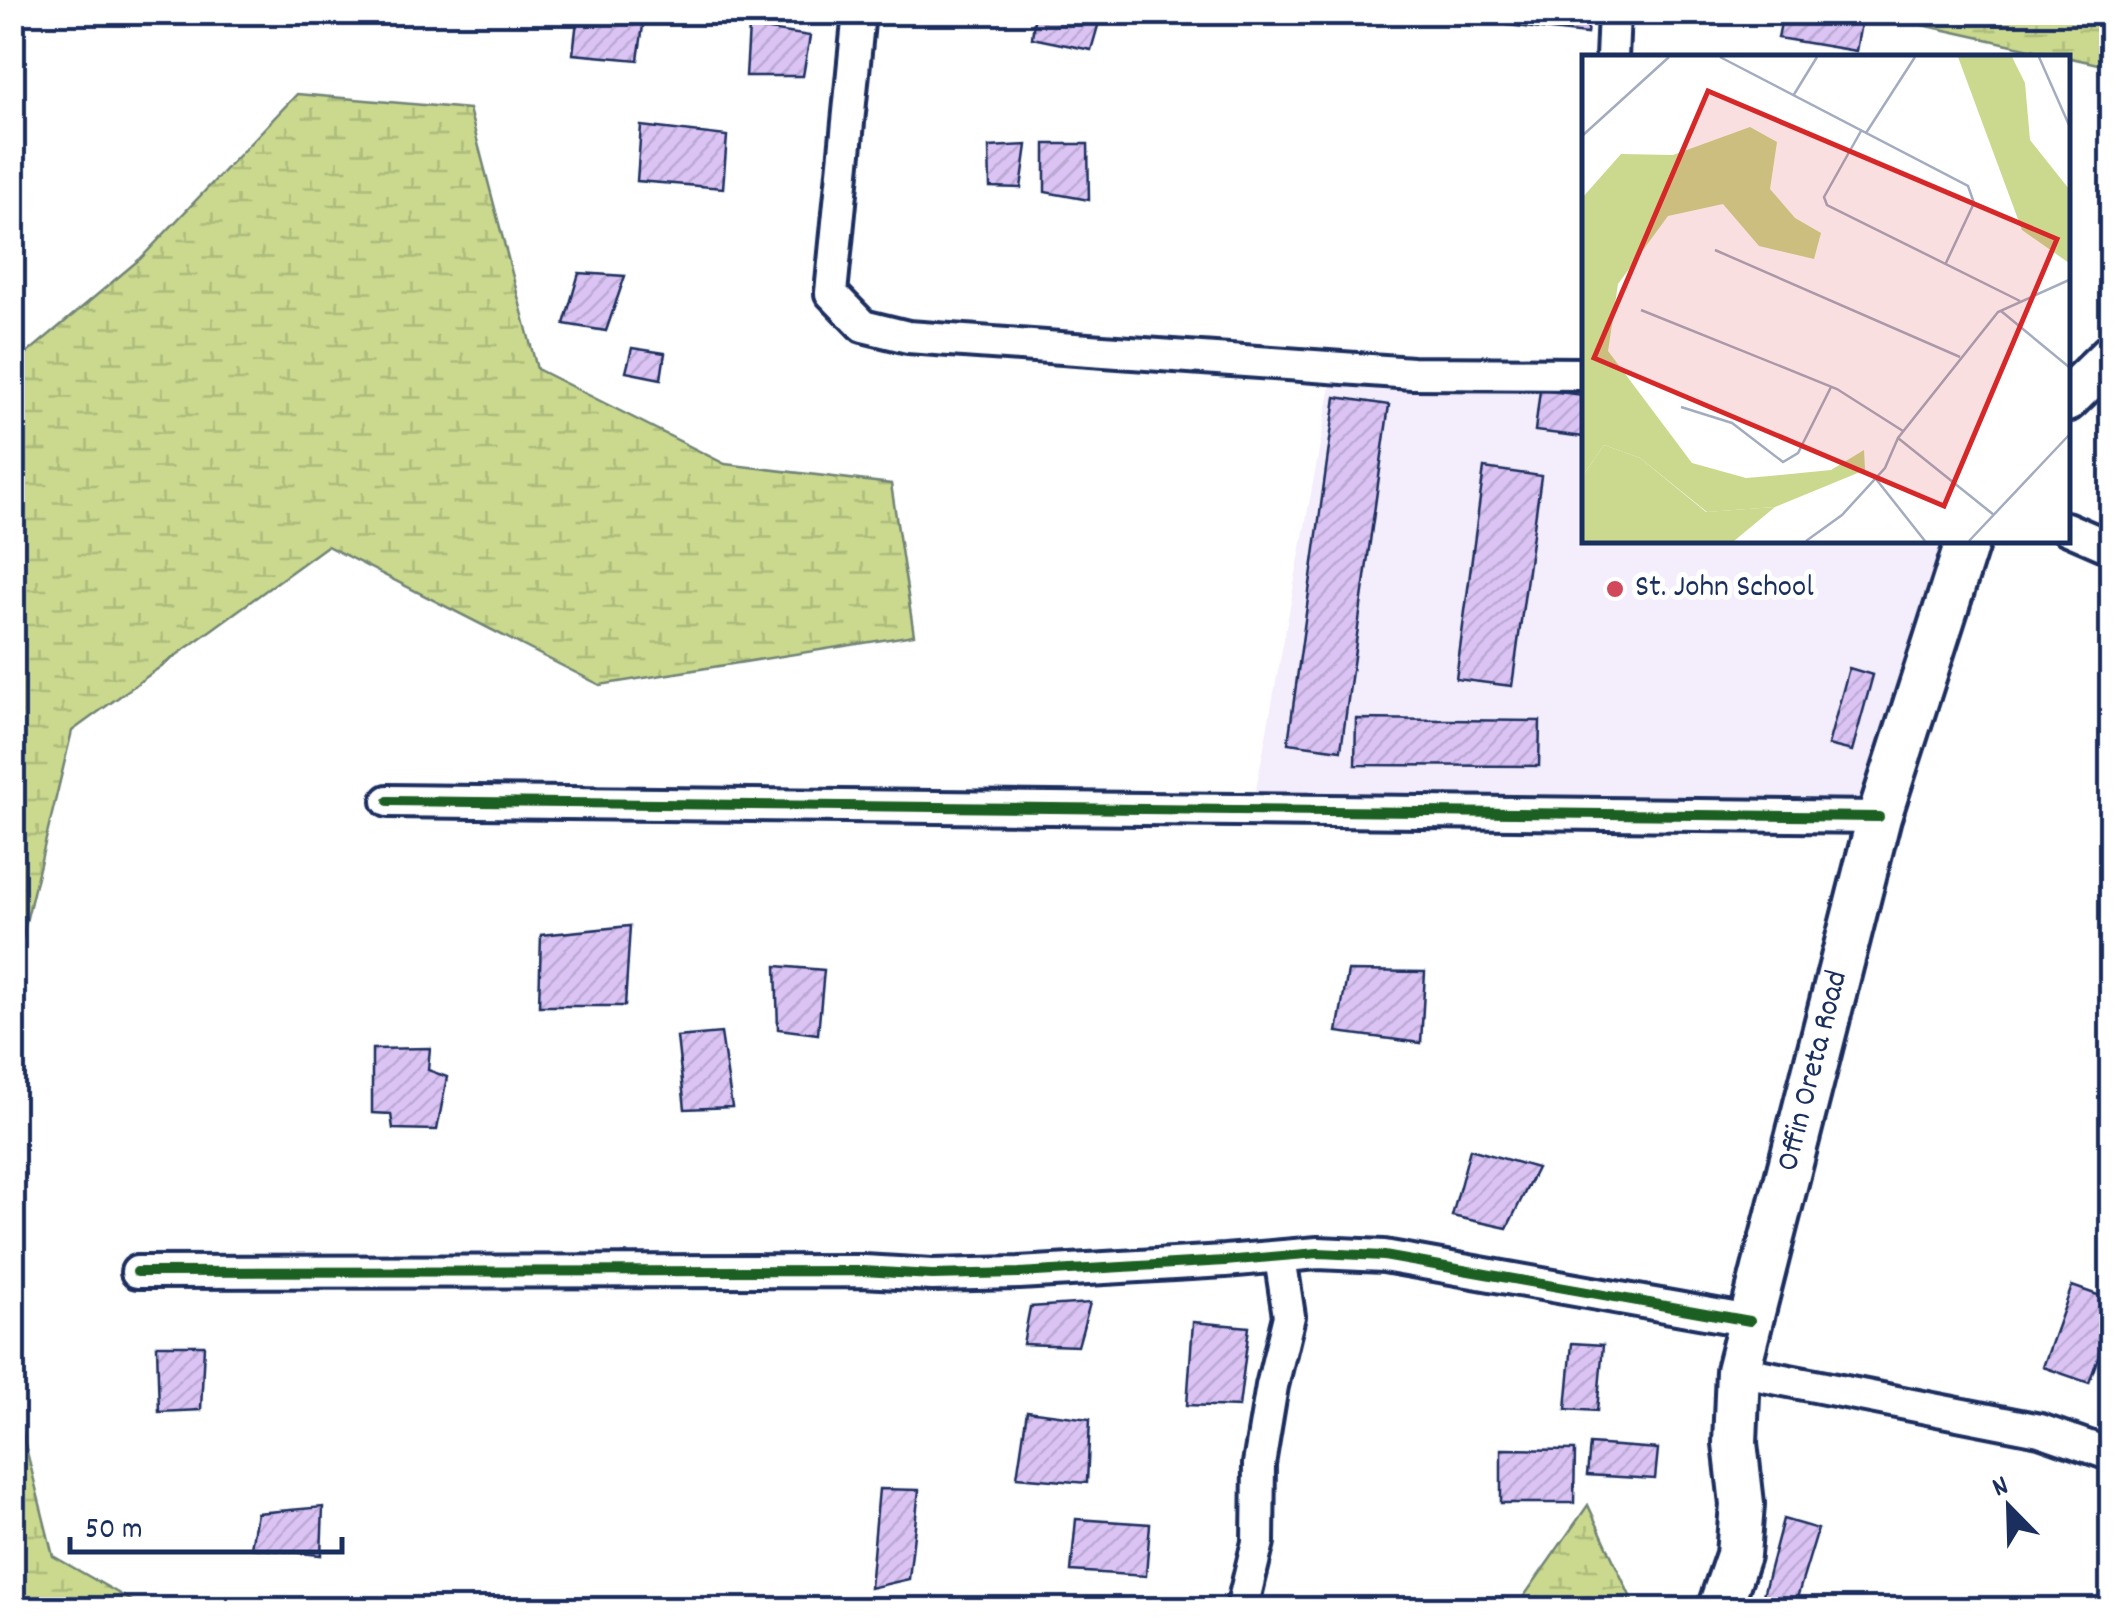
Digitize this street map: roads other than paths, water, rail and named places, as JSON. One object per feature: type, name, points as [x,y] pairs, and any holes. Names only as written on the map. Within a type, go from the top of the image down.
[{"type":"street","points":[[860,12],[832,293],[864,326],[908,337],[1412,373],[1582,374]]},
{"type":"street","points":[[1612,55],[1614,12]]},
{"type":"street","points":[[2069,397],[2112,355]]},
{"type":"street","points":[[2069,529],[2112,548]]},
{"type":"street","name":"Offin Oreta Road","points":[[1718,1610],[1738,1555],[1742,1504],[1735,1443],[1738,1371],[1879,817],[1967,542]]},
{"type":"street","points":[[388,801],[1879,817]]},
{"type":"street","points":[[136,1272],[863,1271],[932,1275],[1318,1253],[1384,1256],[1750,1321]]},
{"type":"street","points":[[1246,1610],[1244,1600],[1258,1542],[1259,1464],[1289,1316],[1280,1257]]},
{"type":"street","points":[[1738,1371],[2040,1430],[2112,1455]]},
{"type":"place","name":"St. John School","points":[[1615,589]]}]
